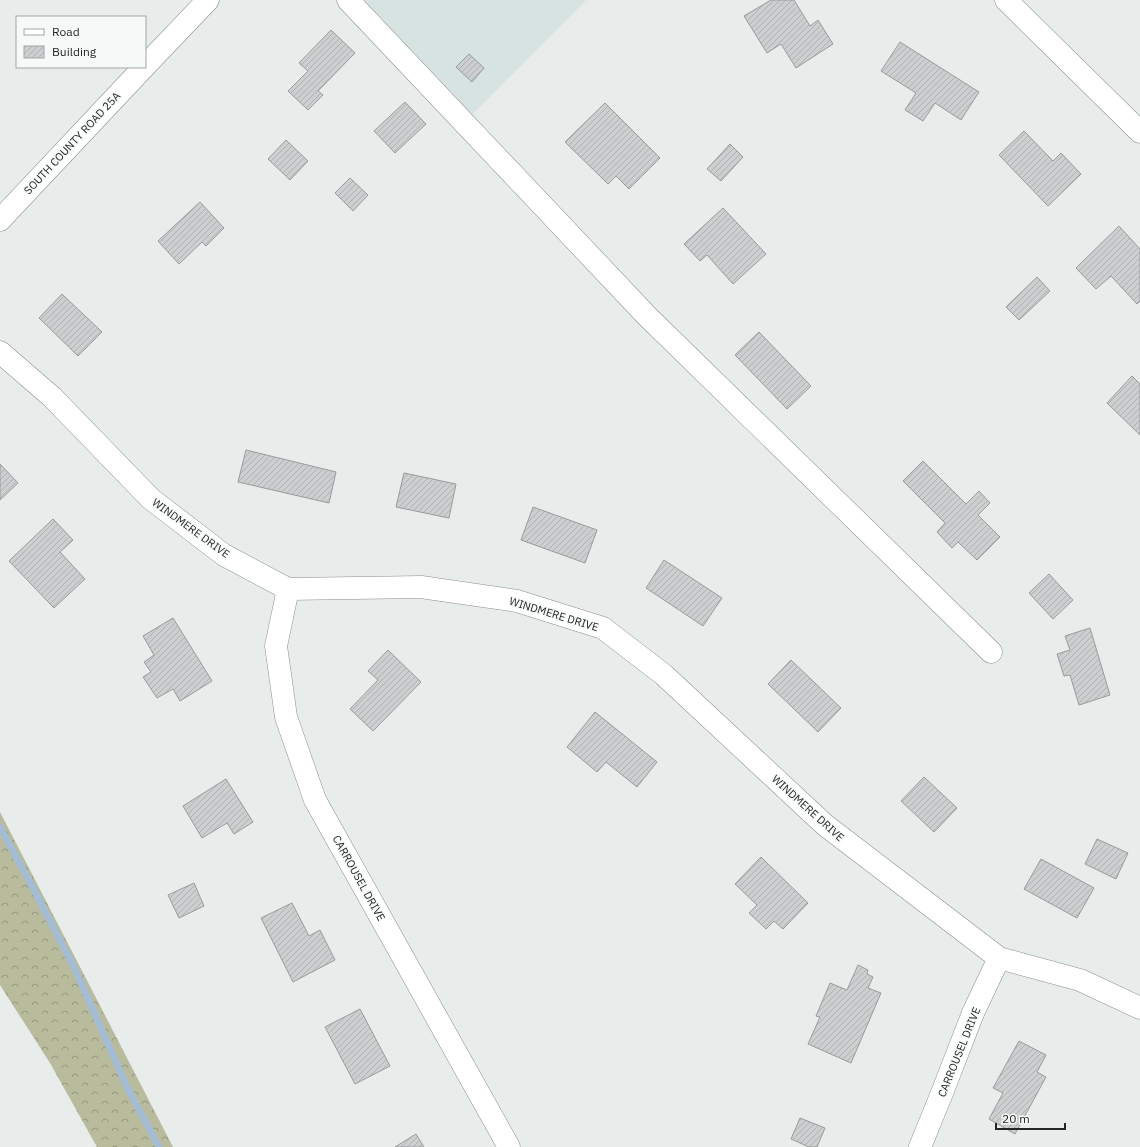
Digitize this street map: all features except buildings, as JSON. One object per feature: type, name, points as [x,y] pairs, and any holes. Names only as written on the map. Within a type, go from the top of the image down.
[{"type":"street","name":"SOUTH COUNTY ROAD 25A","points":[[146,66],[208,0]]},
{"type":"street","points":[[348,0],[647,316],[991,652]]},
{"type":"street","points":[[1006,0],[1140,132]]},
{"type":"street","name":"SOUTH COUNTY ROAD 25A","points":[[0,220],[144,68]]},
{"type":"street","name":"WINDMERE DRIVE","points":[[0,352],[52,397],[151,499],[224,555],[288,588],[421,587],[517,600],[603,628],[664,675],[825,825],[999,958],[1080,980],[1140,1008]]},
{"type":"street","name":"CARROUSEL DRIVE","points":[[288,588],[276,646],[286,717],[315,800],[509,1147]]},
{"type":"street","name":"CARROUSEL DRIVE","points":[[920,1147],[974,1013],[999,958]]},
{"type":"shaded area","points":[[348,0],[586,0],[464,123]]},
{"type":"green space","points":[[0,812],[173,1147],[97,1147],[50,1063],[0,985]]},
{"type":"waterway","points":[[0,827],[74,967],[128,1089],[159,1147]]}]
